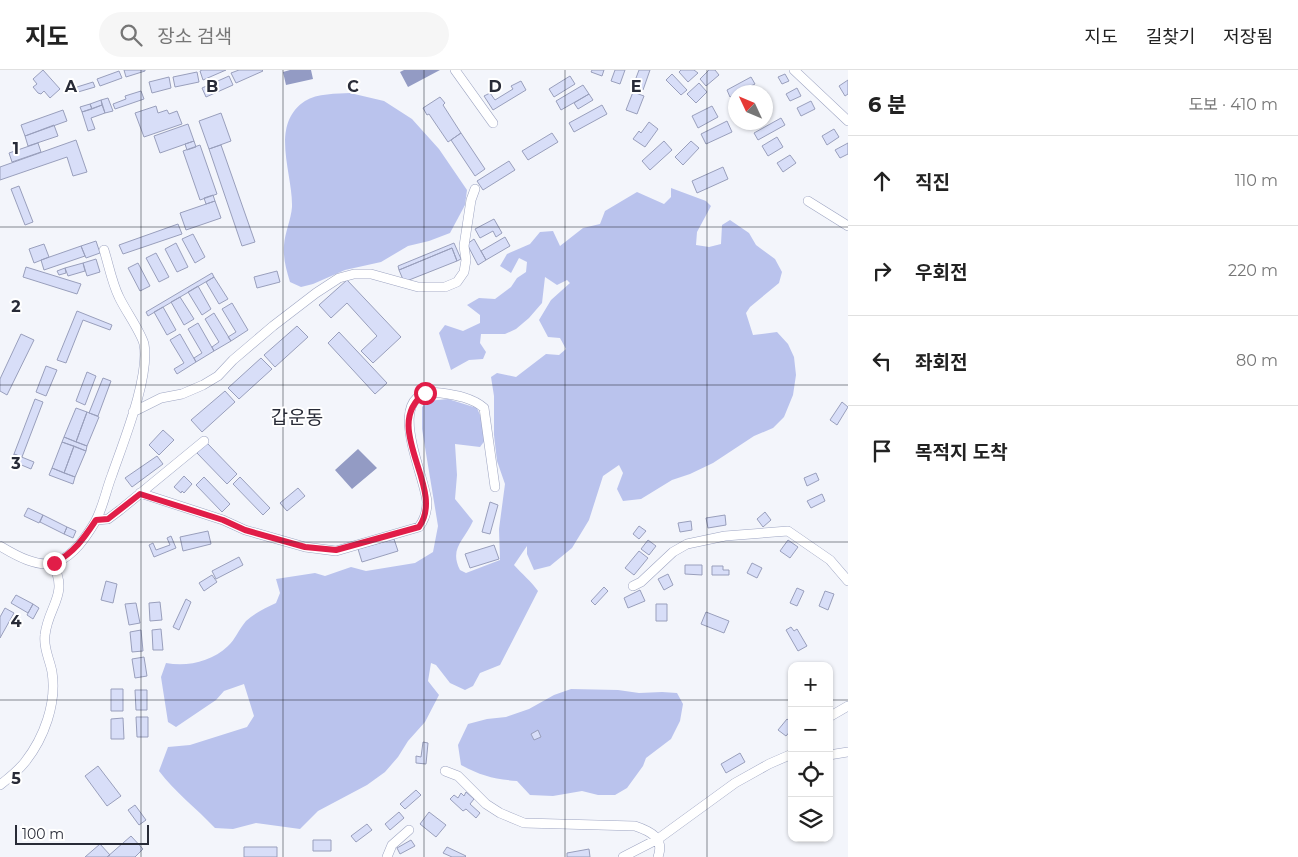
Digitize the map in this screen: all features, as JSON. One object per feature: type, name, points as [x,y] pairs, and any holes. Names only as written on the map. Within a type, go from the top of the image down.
[{"type":"street","points":[[455,70],[493,123]]},
{"type":"street","points":[[794,70],[848,121]]},
{"type":"street","points":[[133,412],[161,398],[182,394],[218,376],[273,326],[339,278],[354,274],[371,274],[418,288],[445,287],[457,282],[464,272],[466,230],[471,200],[475,189]]},
{"type":"street","points":[[808,201],[848,226]]},
{"type":"street","points":[[0,546],[25,559],[52,563],[68,556],[83,540],[96,520],[133,412],[144,368],[144,344],[118,295],[104,250]]},
{"type":"street","points":[[140,494],[223,520],[245,530],[305,547],[336,550],[419,527],[424,520],[427,501],[409,432],[409,412],[416,400],[425,393],[434,392],[473,400],[484,408],[495,487]]},
{"type":"street","points":[[96,520],[108,519],[204,441]]},
{"type":"street","points":[[633,586],[641,582],[673,552],[688,544],[725,536],[788,531],[830,560],[848,581]]},
{"type":"street","points":[[0,785],[24,764],[34,749],[44,729],[50,709],[53,688],[52,672],[44,640],[45,630],[56,602],[60,582],[60,577],[52,563]]},
{"type":"street","points":[[833,715],[848,706]]},
{"type":"street","points":[[833,754],[848,752]]},
{"type":"street","points":[[623,857],[658,839],[735,783],[788,756]]},
{"type":"street","points":[[445,770],[458,776],[486,804],[500,813],[524,823],[635,826],[650,832],[658,839],[660,847],[658,857]]},
{"type":"street","points":[[388,857],[392,845],[409,830]]},
{"type":"shaded area","points":[[311,70],[313,79],[286,85],[283,72]]},
{"type":"shaded area","points":[[404,70],[440,70],[408,87],[400,72]]},
{"type":"shaded area","points":[[350,93],[384,101],[412,119],[439,149],[467,190],[465,205],[450,233],[408,246],[381,262],[345,270],[313,284],[301,287],[290,282],[284,254],[292,207],[285,150],[285,136],[288,123],[294,111],[310,98],[327,94]]},
{"type":"shaded area","points":[[671,188],[706,201],[711,206],[697,232],[696,245],[709,247],[721,244],[722,225],[730,220],[749,233],[756,245],[775,259],[782,272],[779,283],[750,307],[746,313],[753,335],[777,332],[788,344],[794,357],[796,375],[793,395],[784,417],[773,428],[754,436],[713,463],[672,480],[641,499],[623,501],[617,489],[623,473],[619,465],[603,476],[589,520],[572,548],[550,566],[534,570],[527,554],[527,546],[514,565],[538,591],[500,665],[480,673],[473,686],[465,690],[450,683],[436,665],[431,663],[428,681],[439,695],[425,722],[385,772],[367,785],[318,811],[300,829],[256,823],[233,829],[215,828],[159,771],[168,747],[190,745],[247,727],[254,716],[244,684],[224,691],[216,700],[176,727],[168,722],[161,677],[166,663],[190,664],[214,656],[221,651],[230,644],[246,621],[276,603],[280,593],[276,579],[315,573],[325,576],[351,567],[366,571],[415,563],[433,552],[438,526],[422,429],[422,407],[427,401],[448,399],[477,408],[483,422],[486,439],[480,447],[455,444],[457,475],[455,499],[473,521],[459,545],[456,556],[460,570],[466,573],[500,560],[499,529],[505,484],[497,461],[494,435],[494,396],[491,377],[497,373],[516,377],[546,354],[559,355],[566,349],[560,338],[548,337],[539,320],[551,300],[570,283],[567,280],[557,285],[545,277],[542,303],[529,318],[516,329],[505,334],[481,334],[480,343],[486,352],[483,359],[469,360],[451,370],[439,333],[445,325],[463,331],[480,323],[480,315],[467,305],[479,298],[495,299],[526,272],[527,262],[519,258],[511,273],[500,266],[507,254],[530,244],[540,232],[553,231],[560,246],[583,228],[600,224],[605,211],[637,192],[664,204],[671,197]]},
{"type":"shaded area","points":[[358,449],[377,468],[352,489],[335,470]]},
{"type":"shaded area","points":[[571,689],[677,693],[683,704],[680,721],[671,739],[646,758],[643,766],[627,788],[615,795],[598,795],[582,791],[553,796],[530,795],[517,781],[488,776],[461,765],[458,745],[468,724],[506,717],[529,709],[554,695]]},
{"type":"building","points":[[43,70],[60,89],[50,98],[44,91],[41,94],[38,93],[33,87],[37,84],[33,79]]},
{"type":"building","points":[[124,70],[145,70],[145,71],[126,77]]},
{"type":"building","points":[[226,70],[203,80],[200,71]]},
{"type":"building","points":[[239,70],[263,71],[236,83],[231,73]]},
{"type":"building","points":[[592,70],[604,70],[602,76],[591,72]]},
{"type":"building","points":[[615,70],[625,70],[620,84],[611,81]]},
{"type":"building","points":[[639,70],[650,70],[643,90],[633,86]]},
{"type":"building","points":[[681,70],[694,70],[698,73],[688,82],[679,72]]},
{"type":"building","points":[[709,70],[715,70],[719,75],[706,86],[700,79]]},
{"type":"building","points":[[119,71],[122,78],[100,86],[97,79]]},
{"type":"building","points":[[197,72],[199,82],[175,87],[173,77]]},
{"type":"building","points":[[672,74],[687,90],[681,95],[666,80]]},
{"type":"building","points":[[785,74],[789,81],[782,84],[778,77]]},
{"type":"building","points":[[229,76],[233,85],[206,97],[202,88]]},
{"type":"building","points":[[570,76],[575,84],[554,97],[549,89]]},
{"type":"building","points":[[169,77],[171,88],[152,93],[149,82]]},
{"type":"building","points":[[751,77],[755,84],[753,85],[736,85]]},
{"type":"building","points":[[848,80],[848,94],[845,96],[839,86]]},
{"type":"building","points":[[521,81],[526,90],[493,110],[484,96],[490,93],[495,100],[513,89],[511,86]]},
{"type":"building","points":[[93,82],[95,87],[78,92],[77,87]]},
{"type":"building","points":[[699,83],[707,92],[696,103],[687,94]]},
{"type":"building","points":[[583,85],[589,94],[561,110],[556,101]]},
{"type":"building","points":[[797,88],[801,96],[790,101],[786,94]]},
{"type":"building","points":[[141,91],[144,99],[115,109],[113,104],[126,99],[125,96]]},
{"type":"building","points":[[633,92],[644,96],[637,114],[626,110]]},
{"type":"building","points":[[589,94],[593,100],[578,109],[574,103]]},
{"type":"building","points":[[440,97],[461,133],[448,142],[423,108]]},
{"type":"building","points":[[108,98],[113,111],[105,113],[101,100]]},
{"type":"building","points":[[101,100],[102,105],[92,109],[90,104]]},
{"type":"building","points":[[811,101],[815,109],[801,116],[797,108]]},
{"type":"building","points":[[90,104],[92,109],[82,112],[80,107]]},
{"type":"building","points":[[102,105],[105,113],[91,118],[95,129],[88,131],[82,112]]},
{"type":"building","points":[[602,105],[607,114],[574,132],[569,123]]},
{"type":"building","points":[[156,106],[158,113],[167,110],[169,114],[177,111],[182,124],[144,137],[135,113]]},
{"type":"building","points":[[712,106],[718,117],[698,128],[692,116]]},
{"type":"building","points":[[63,110],[67,121],[25,136],[21,125]]},
{"type":"building","points":[[221,113],[231,141],[209,149],[199,121]]},
{"type":"building","points":[[781,118],[785,125],[758,140],[754,133],[759,130],[773,130],[773,122]]},
{"type":"building","points":[[727,121],[728,130],[732,132],[706,144],[701,134]]},
{"type":"building","points":[[649,122],[658,129],[645,147],[633,139],[639,131],[641,133]]},
{"type":"building","points":[[188,124],[194,141],[160,153],[154,136]]},
{"type":"building","points":[[54,125],[58,136],[28,146],[25,136]]},
{"type":"building","points":[[834,129],[839,137],[827,145],[822,136]]},
{"type":"building","points":[[461,133],[485,169],[475,176],[451,140]]},
{"type":"building","points":[[552,133],[558,142],[528,160],[522,151]]},
{"type":"building","points":[[777,137],[783,147],[768,156],[762,146]]},
{"type":"building","points":[[76,140],[87,172],[73,176],[67,157],[0,180],[0,167]]},
{"type":"building","points":[[194,141],[196,147],[187,150],[185,144]]},
{"type":"building","points":[[664,141],[672,150],[650,170],[642,161]]},
{"type":"building","points":[[691,141],[699,148],[683,165],[675,157]]},
{"type":"building","points":[[38,143],[41,152],[12,162],[9,153]]},
{"type":"building","points":[[848,143],[848,154],[840,158],[835,150]]},
{"type":"building","points":[[200,145],[217,194],[200,200],[183,151]]},
{"type":"building","points":[[221,145],[255,242],[242,246],[209,149]]},
{"type":"building","points":[[790,155],[796,163],[783,172],[777,163]]},
{"type":"building","points":[[509,161],[515,170],[483,190],[477,181]]},
{"type":"building","points":[[723,167],[728,179],[697,193],[692,181]]},
{"type":"building","points":[[19,186],[33,222],[25,225],[11,189]]},
{"type":"building","points":[[213,195],[215,201],[206,204],[204,198]]},
{"type":"building","points":[[215,201],[221,218],[186,230],[180,213]]},
{"type":"building","points":[[494,219],[502,233],[496,237],[493,231],[480,238],[475,229]]},
{"type":"building","points":[[178,224],[182,234],[123,254],[119,245]]},
{"type":"building","points":[[193,234],[205,257],[195,263],[182,239]]},
{"type":"building","points":[[505,237],[510,246],[486,260],[481,251]]},
{"type":"building","points":[[474,239],[486,260],[478,265],[467,244]]},
{"type":"building","points":[[96,241],[100,253],[86,258],[81,246]]},
{"type":"building","points":[[176,243],[188,267],[177,272],[165,249]]},
{"type":"building","points":[[454,243],[461,259],[457,261],[452,248],[399,270],[398,266]]},
{"type":"building","points":[[44,244],[49,257],[34,263],[29,249]]},
{"type":"building","points":[[81,246],[85,256],[44,270],[41,260]]},
{"type":"building","points":[[452,248],[457,261],[404,282],[399,270]]},
{"type":"building","points":[[156,253],[169,277],[159,282],[146,258]]},
{"type":"building","points":[[96,259],[100,272],[87,276],[83,263]]},
{"type":"building","points":[[83,263],[85,271],[68,276],[65,268]]},
{"type":"building","points":[[138,263],[150,286],[140,291],[128,268]]},
{"type":"building","points":[[26,267],[81,284],[77,294],[23,277]]},
{"type":"building","points":[[65,268],[66,273],[59,275],[57,271]]},
{"type":"building","points":[[277,271],[280,282],[257,288],[254,277]]},
{"type":"building","points":[[212,273],[214,277],[148,316],[146,312]]},
{"type":"building","points":[[214,277],[228,299],[219,304],[206,282]]},
{"type":"building","points":[[347,280],[401,337],[373,363],[361,351],[377,336],[347,303],[331,318],[319,305]]},
{"type":"building","points":[[198,286],[211,309],[202,315],[188,292]]},
{"type":"building","points":[[180,297],[194,319],[184,325],[171,302]]},
{"type":"building","points":[[232,303],[248,330],[231,341],[228,337],[236,332],[222,309]]},
{"type":"building","points":[[163,307],[176,330],[167,335],[154,312]]},
{"type":"building","points":[[77,311],[112,325],[110,330],[83,320],[66,363],[57,360]]},
{"type":"building","points":[[214,313],[231,341],[214,351],[212,347],[219,342],[205,319]]},
{"type":"building","points":[[198,323],[214,351],[196,362],[194,358],[202,353],[188,329]]},
{"type":"building","points":[[297,326],[308,337],[275,367],[264,355]]},
{"type":"building","points":[[339,332],[387,383],[375,394],[328,343]]},
{"type":"building","points":[[21,334],[34,340],[7,395],[0,391],[0,379]]},
{"type":"building","points":[[180,334],[196,362],[177,374],[174,369],[184,363],[170,340]]},
{"type":"building","points":[[261,358],[272,369],[239,399],[228,388]]},
{"type":"building","points":[[46,366],[57,370],[46,396],[36,392]]},
{"type":"building","points":[[87,372],[96,376],[85,405],[76,401]]},
{"type":"building","points":[[103,378],[111,381],[98,416],[89,413]]},
{"type":"building","points":[[225,391],[235,402],[202,432],[191,420]]},
{"type":"building","points":[[35,399],[43,402],[22,457],[14,454]]},
{"type":"building","points":[[842,402],[848,407],[837,425],[830,420]]},
{"type":"building","points":[[76,408],[87,412],[76,442],[64,437]]},
{"type":"building","points":[[87,412],[99,417],[87,446],[76,442]]},
{"type":"building","points":[[163,430],[174,440],[159,455],[149,445]]},
{"type":"building","points":[[64,437],[87,446],[86,451],[62,442]]},
{"type":"building","points":[[62,442],[74,446],[64,473],[52,468]]},
{"type":"building","points":[[207,443],[237,474],[227,484],[197,453]]},
{"type":"building","points":[[74,446],[86,451],[75,477],[64,473]]},
{"type":"building","points":[[14,454],[34,462],[31,469],[12,461]]},
{"type":"building","points":[[157,456],[163,464],[132,487],[125,478]]},
{"type":"building","points":[[52,468],[75,477],[73,484],[49,475]]},
{"type":"building","points":[[816,473],[819,480],[807,486],[804,478]]},
{"type":"building","points":[[184,476],[192,484],[184,493],[182,491],[181,493],[174,487]]},
{"type":"building","points":[[204,477],[230,504],[222,512],[196,485]]},
{"type":"building","points":[[240,477],[270,508],[263,515],[233,484]]},
{"type":"building","points":[[298,488],[305,496],[287,511],[280,503]]},
{"type":"building","points":[[822,494],[825,501],[811,508],[807,501]]},
{"type":"building","points":[[490,502],[498,505],[490,534],[482,532]]},
{"type":"building","points":[[28,508],[43,515],[39,523],[24,516]]},
{"type":"building","points":[[765,512],[771,520],[763,527],[757,519]]},
{"type":"building","points":[[43,515],[67,527],[64,534],[40,522]]},
{"type":"building","points":[[725,515],[726,525],[708,528],[706,518]]},
{"type":"building","points":[[691,521],[692,530],[680,532],[678,523]]},
{"type":"building","points":[[639,526],[646,531],[639,539],[633,534]]},
{"type":"building","points":[[67,527],[76,531],[73,538],[64,534]]},
{"type":"building","points":[[208,531],[211,544],[183,551],[180,537]]},
{"type":"building","points":[[171,536],[176,548],[154,557],[149,545],[153,543],[156,550],[170,545],[167,538]]},
{"type":"building","points":[[394,539],[398,551],[362,562],[358,549]]},
{"type":"building","points":[[648,540],[656,546],[649,555],[641,549]]},
{"type":"building","points":[[788,540],[798,547],[790,558],[780,551]]},
{"type":"building","points":[[494,545],[499,559],[470,568],[465,554]]},
{"type":"building","points":[[639,551],[648,558],[634,575],[625,568]]},
{"type":"building","points":[[239,557],[243,565],[216,579],[212,571]]},
{"type":"building","points":[[752,563],[762,568],[757,578],[747,573]]},
{"type":"building","points":[[685,565],[702,565],[702,575],[685,574]]},
{"type":"building","points":[[712,566],[723,566],[723,570],[729,570],[729,575],[712,575]]},
{"type":"building","points":[[668,574],[673,585],[664,590],[658,579]]},
{"type":"building","points":[[212,575],[217,582],[204,591],[199,583]]},
{"type":"building","points":[[106,581],[117,584],[113,603],[101,600]]},
{"type":"building","points":[[604,587],[608,591],[595,605],[591,601]]},
{"type":"building","points":[[797,588],[804,591],[797,606],[790,603]]},
{"type":"building","points":[[640,590],[645,601],[628,608],[624,598]]},
{"type":"building","points":[[825,591],[834,594],[828,610],[819,606]]},
{"type":"building","points":[[16,595],[33,604],[28,613],[11,603]]},
{"type":"building","points":[[186,599],[191,602],[179,630],[173,627]]},
{"type":"building","points":[[160,602],[162,620],[150,621],[149,603]]},
{"type":"building","points":[[136,603],[140,623],[129,625],[125,604]]},
{"type":"building","points":[[33,604],[39,608],[33,619],[27,615]]},
{"type":"building","points":[[656,604],[667,604],[667,621],[656,621]]},
{"type":"building","points":[[5,608],[14,613],[0,638],[0,617]]},
{"type":"building","points":[[706,612],[729,621],[724,633],[701,624]]},
{"type":"building","points":[[791,627],[794,631],[797,629],[807,646],[798,651],[786,630]]},
{"type":"building","points":[[161,629],[163,650],[153,650],[152,630]]},
{"type":"building","points":[[141,630],[143,651],[132,652],[130,632]]},
{"type":"building","points":[[144,657],[147,676],[135,678],[132,659]]},
{"type":"building","points":[[111,689],[123,689],[123,711],[111,711]]},
{"type":"building","points":[[135,690],[147,690],[147,710],[136,710]]},
{"type":"building","points":[[136,717],[148,717],[148,737],[137,737]]},
{"type":"building","points":[[123,718],[124,739],[111,739],[111,719]]},
{"type":"building","points":[[788,720],[788,734],[786,736],[778,730]]},
{"type":"building","points":[[538,730],[541,737],[534,740],[531,734]]},
{"type":"building","points":[[423,742],[428,743],[426,764],[416,763],[416,756],[421,757]]},
{"type":"building","points":[[740,753],[745,762],[726,773],[721,764]]},
{"type":"building","points":[[98,766],[121,796],[107,806],[85,776]]},
{"type":"building","points":[[416,790],[421,795],[405,809],[400,804]]},
{"type":"building","points":[[466,792],[474,799],[470,804],[480,813],[476,818],[466,809],[463,811],[450,799],[454,795],[458,798],[461,793],[464,796]]},
{"type":"building","points":[[135,805],[146,820],[139,825],[128,810]]},
{"type":"building","points":[[399,812],[404,818],[390,830],[385,824]]},
{"type":"building","points":[[429,812],[446,825],[436,837],[420,824]]},
{"type":"building","points":[[367,824],[372,830],[356,842],[351,836]]},
{"type":"building","points":[[131,836],[143,849],[135,857],[107,857]]},
{"type":"building","points":[[313,840],[331,840],[331,851],[313,851]]},
{"type":"building","points":[[411,840],[415,846],[400,854],[397,848]]},
{"type":"building","points":[[100,844],[110,855],[107,857],[85,857]]},
{"type":"building","points":[[244,847],[277,847],[277,857],[244,857]]},
{"type":"building","points":[[447,847],[466,856],[452,857],[443,853]]},
{"type":"building","points":[[589,849],[590,857],[567,857],[567,853]]},
{"type":"district","name":"갑운동","points":[[297,417]]},
{"type":"route","points":[[54,563],[68,556],[83,540],[96,520],[108,519],[140,494],[223,520],[245,530],[305,547],[336,550],[419,527],[424,520],[427,501],[409,432],[409,412],[416,400],[425,393]]}]
